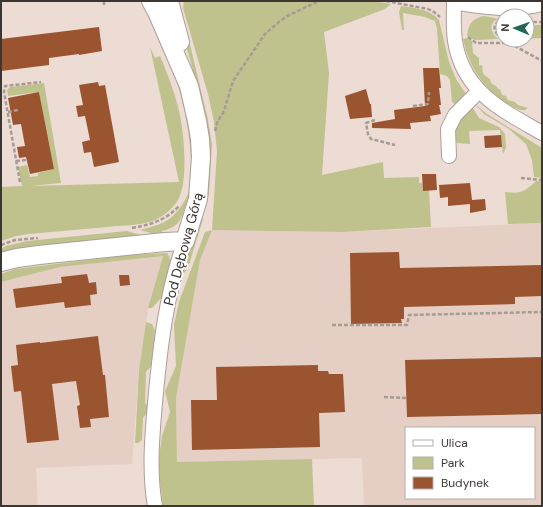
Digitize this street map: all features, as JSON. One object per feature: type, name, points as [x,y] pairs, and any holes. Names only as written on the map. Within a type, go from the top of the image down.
[{"type":"street","name":"Pod Dębową Górą","points":[[151,1],[189,86],[197,121],[201,157],[198,199],[178,261],[167,308],[159,360],[151,449],[152,489],[156,506]]},
{"type":"street","points":[[169,1],[184,59],[189,86]]},
{"type":"street","points":[[454,1],[455,40],[459,55],[468,76],[479,91],[498,108],[542,133]]},
{"type":"street","points":[[458,1],[486,6],[513,7],[542,2]]},
{"type":"street","points":[[449,156],[448,129],[455,115],[479,91]]},
{"type":"street","points":[[1,262],[39,255],[185,241]]},
{"type":"path","points":[[214,138],[217,123],[224,111],[233,81],[261,40],[287,16],[319,1]]},
{"type":"path","points":[[464,35],[476,43],[495,43]]},
{"type":"path","points":[[519,48],[542,61]]},
{"type":"path","points":[[20,182],[4,92],[5,86],[41,82]]},
{"type":"path","points":[[413,106],[428,104],[428,92]]},
{"type":"path","points":[[8,112],[18,110]]},
{"type":"path","points":[[375,120],[366,123],[368,134],[371,139],[395,145]]},
{"type":"path","points":[[16,161],[27,160]]},
{"type":"path","points":[[521,178],[542,180]]},
{"type":"path","points":[[129,229],[159,221],[172,213],[181,202]]},
{"type":"path","points":[[332,325],[407,325],[409,315],[542,312]]},
{"type":"path","points":[[384,397],[406,398]]},
{"type":"shaded area","points":[[542,223],[542,506],[364,506],[362,458],[177,462],[176,398],[200,259],[212,230],[342,232]]},
{"type":"shaded area","points":[[163,255],[148,308],[139,370],[132,464],[36,468],[38,506],[1,506],[1,282],[60,267]]},
{"type":"green space","points":[[184,1],[373,1],[391,4],[385,9],[324,32],[329,73],[322,175],[383,162],[384,178],[419,177],[419,183],[422,183],[423,190],[429,190],[431,227],[342,232],[212,230],[217,151],[214,122],[208,94],[183,8]]},
{"type":"green space","points":[[401,6],[427,11],[439,20],[449,62],[456,79],[466,94],[456,105],[452,102],[450,80],[447,76],[440,74],[437,29],[435,21],[425,17],[403,13],[404,30],[402,30],[399,12]]},
{"type":"green space","points":[[176,14],[187,32],[208,120],[212,145],[209,194],[206,207],[203,209],[208,138],[204,111]]},
{"type":"green space","points":[[484,16],[495,18],[491,28],[495,35],[495,39],[475,40],[467,36],[471,23]]},
{"type":"green space","points":[[535,25],[542,25],[542,38],[535,38]]},
{"type":"green space","points":[[467,38],[472,41],[473,53],[479,58],[479,65],[483,66],[482,70],[486,77],[490,79],[491,83],[500,89],[502,95],[506,96],[508,100],[528,108],[525,110],[519,110],[504,102],[487,87],[474,69],[468,57],[463,39]]},
{"type":"green space","points":[[150,47],[155,58],[160,56],[176,101],[182,128],[184,141],[183,181],[176,203],[164,215],[148,223],[29,234],[16,236],[1,241],[1,187],[22,186],[18,167],[27,165],[30,177],[38,176],[38,173],[54,169],[48,138],[46,138],[39,92],[8,96],[7,90],[10,87],[44,83],[61,183],[30,186],[179,182]]},
{"type":"green space","points":[[168,54],[186,103],[194,154],[189,207],[185,207],[182,217],[175,226],[162,231],[162,236],[140,230],[162,223],[176,213],[188,195],[192,172],[189,135],[185,112]]},
{"type":"green space","points":[[475,104],[487,114],[542,148],[542,178],[534,177],[532,160],[526,144],[509,129],[484,114]]},
{"type":"green space","points":[[471,105],[479,118],[499,127],[505,134],[506,148],[503,154],[500,130],[469,131],[470,144],[457,143],[453,133],[453,127]]},
{"type":"green space","points":[[536,181],[542,181],[542,223],[508,224],[505,192],[515,193],[522,191]]},
{"type":"green space","points":[[201,217],[203,219],[188,268],[181,277],[183,268]]},
{"type":"green space","points":[[212,230],[200,260],[176,398],[177,462],[312,459],[314,506],[163,506],[158,464],[162,436],[170,412],[165,391],[176,366],[174,325],[179,302],[205,232]]},
{"type":"green space","points":[[127,231],[147,237],[1,256],[1,249],[6,246],[27,241]]},
{"type":"green space","points":[[167,253],[171,262],[162,297],[152,308],[148,308],[163,256],[60,267],[1,282],[1,274],[15,269],[129,255]]},
{"type":"green space","points":[[146,322],[152,324],[155,331],[151,366],[146,372],[145,404],[148,405],[147,413],[143,418],[142,440],[135,443],[139,370]]},
{"type":"building","points":[[99,27],[102,51],[49,58],[49,65],[1,71],[1,39]]},
{"type":"building","points":[[423,68],[439,68],[441,105],[439,105],[441,114],[430,116],[431,121],[410,123],[411,129],[372,128],[372,123],[395,119],[394,110],[425,106]]},
{"type":"building","points":[[98,82],[99,86],[105,85],[119,162],[94,167],[91,152],[84,153],[82,142],[90,140],[85,116],[78,117],[76,106],[83,105],[79,85]]},
{"type":"building","points":[[366,89],[371,104],[372,117],[350,119],[345,96]]},
{"type":"building","points":[[39,92],[54,169],[30,174],[26,157],[19,158],[17,147],[25,146],[21,124],[13,125],[8,98]]},
{"type":"building","points":[[501,135],[502,147],[485,148],[484,136]]},
{"type":"building","points":[[422,174],[436,174],[437,190],[423,191]]},
{"type":"building","points":[[470,183],[472,200],[485,199],[486,210],[470,213],[470,204],[448,206],[448,197],[440,198],[439,185]]},
{"type":"building","points":[[399,252],[400,268],[542,265],[542,296],[515,297],[515,304],[404,307],[404,319],[401,319],[402,323],[351,324],[350,253]]},
{"type":"building","points":[[87,274],[89,283],[96,282],[97,294],[90,295],[91,305],[65,308],[64,302],[16,308],[13,289],[62,283],[61,277]]},
{"type":"building","points":[[119,275],[129,275],[130,285],[120,286]]},
{"type":"building","points":[[98,336],[103,375],[105,375],[109,417],[90,419],[91,427],[80,428],[77,406],[80,405],[76,381],[52,384],[59,440],[27,443],[21,391],[14,392],[11,366],[18,365],[16,345]]},
{"type":"building","points":[[542,357],[542,414],[407,417],[405,360]]},
{"type":"building","points":[[318,365],[318,371],[328,371],[329,374],[343,374],[345,412],[319,413],[320,447],[192,450],[191,400],[217,400],[216,367]]}]
